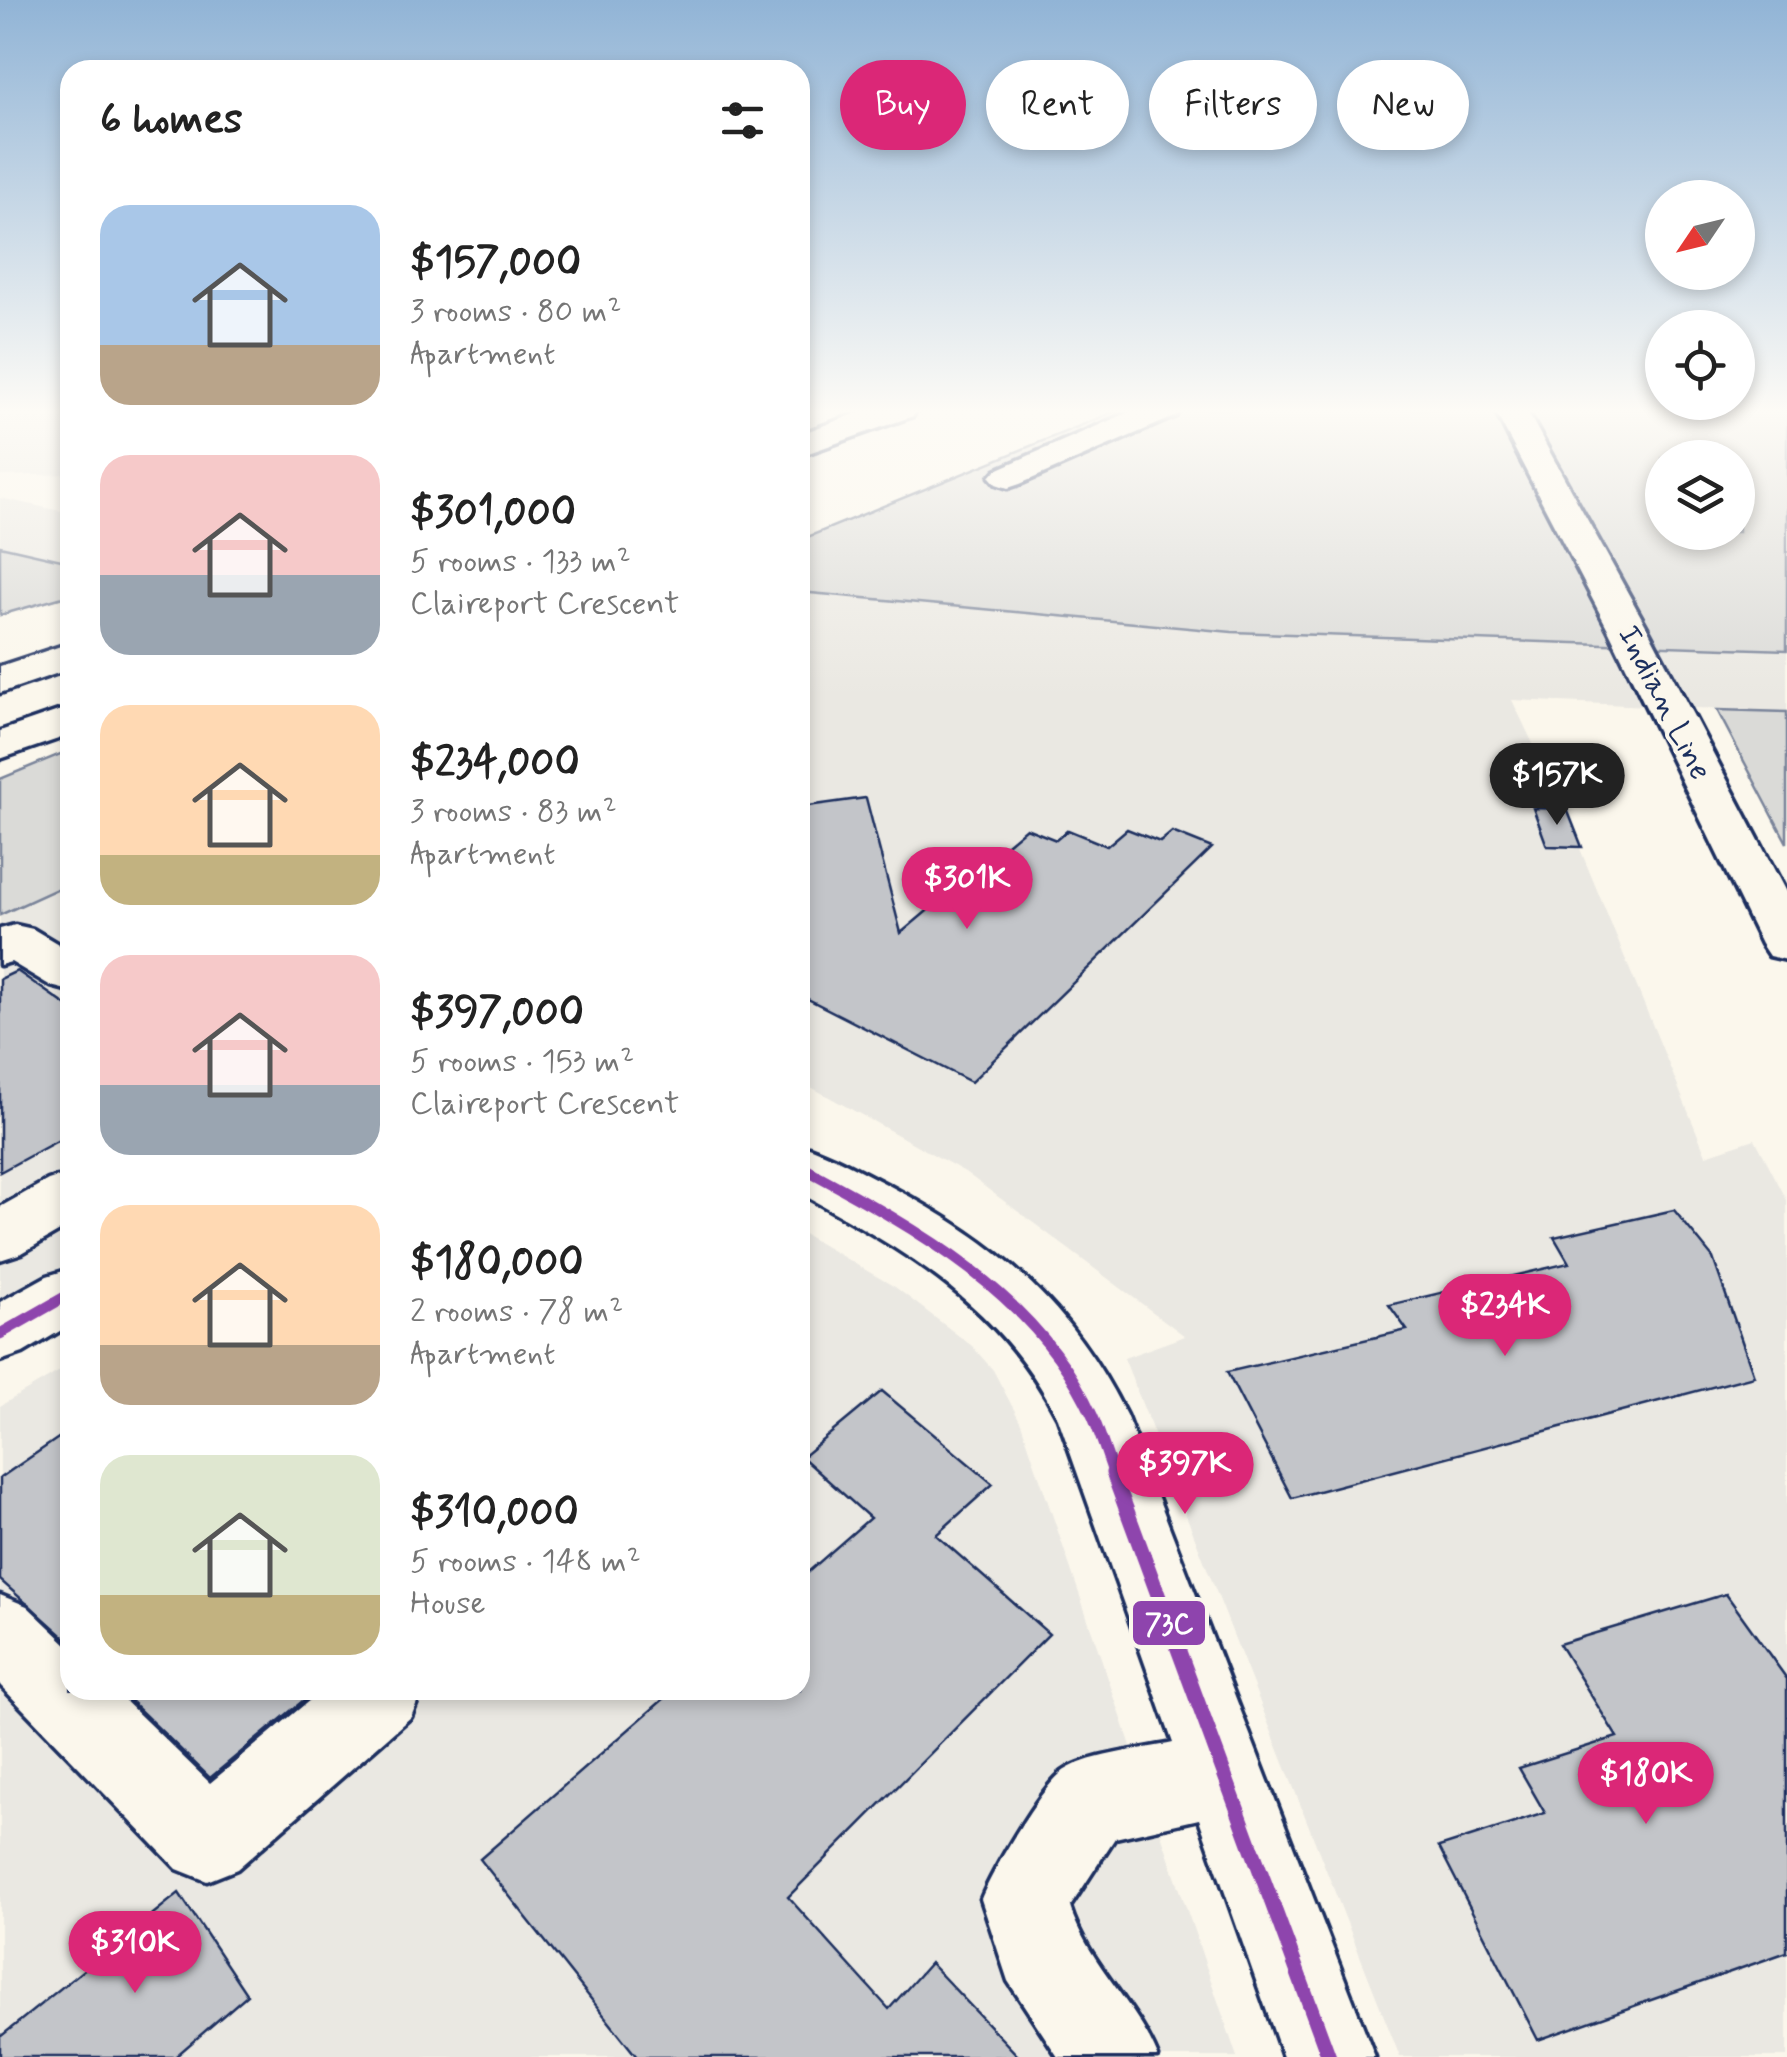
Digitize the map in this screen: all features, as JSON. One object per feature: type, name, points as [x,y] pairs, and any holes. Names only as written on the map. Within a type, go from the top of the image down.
[{"type":"main road","name":"Indian Line","points":[[1561,505],[1787,944]]},
{"type":"main road","points":[[18,634],[60,621]]},
{"type":"main road","points":[[0,680],[60,659]]},
{"type":"main road","points":[[0,746],[60,724]]},
{"type":"main road","points":[[0,948],[16,941],[60,968]]},
{"type":"main road","points":[[810,1172],[950,1250],[1000,1293],[1068,1369],[1092,1414],[1329,2057]]},
{"type":"main road","points":[[0,1236],[60,1202]]},
{"type":"main road","points":[[0,1334],[60,1300]]},
{"type":"main road","points":[[0,1631],[60,1691]]},
{"type":"main road","points":[[69,1700],[207,1839],[371,1700]]},
{"type":"main road","points":[[1112,2057],[1039,1950],[1024,1899],[1090,1802],[1224,1772]]},
{"type":"shaded area","points":[[0,505],[33,505],[60,511],[60,560],[0,546]]},
{"type":"shaded area","points":[[886,505],[1645,505],[1645,550],[1755,550],[1755,505],[1787,505],[1787,650],[1232,632],[810,593],[810,536]]},
{"type":"shaded area","points":[[0,546],[60,560],[60,598],[0,615]]},
{"type":"shaded area","points":[[810,594],[1232,632],[1787,650],[1787,712],[1512,700],[1560,800],[1706,1155],[1755,1139],[1787,1200],[1787,2057],[1400,2057],[1124,1358],[1185,1336],[965,1172],[810,1087]]},
{"type":"shaded area","points":[[1717,710],[1787,712],[1787,843]]},
{"type":"shaded area","points":[[60,754],[60,888],[0,915],[0,779]]},
{"type":"shaded area","points":[[60,888],[60,1269],[0,1303],[0,915]]},
{"type":"shaded area","points":[[810,1238],[895,1287],[972,1346],[993,1370],[1021,1423],[1237,2057],[0,2057],[0,1406],[60,1371],[60,1700],[810,1700]]},
{"type":"building","points":[[866,798],[901,933],[1026,828],[1056,840],[1068,830],[1107,846],[1127,829],[1160,842],[1172,832],[1212,848],[971,1082],[810,1000],[810,806]]},
{"type":"building","points":[[1533,808],[1567,809],[1582,847],[1547,846]]},
{"type":"building","points":[[17,971],[60,1001],[60,1139],[0,1172],[0,979]]},
{"type":"building","points":[[1674,1210],[1713,1258],[1754,1376],[1292,1498],[1227,1372],[1407,1330],[1389,1305],[1569,1263],[1554,1237]]},
{"type":"building","points":[[882,1391],[993,1484],[936,1535],[1049,1634],[788,1897],[889,2009],[930,1963],[1019,2057],[637,2057],[480,1859],[663,1700],[810,1700],[810,1570],[870,1518],[810,1464],[810,1450]]},
{"type":"building","points":[[60,1437],[60,1633],[0,1580],[0,1478]]},
{"type":"building","points":[[1726,1594],[1787,1679],[1787,1952],[1538,2040],[1439,1847],[1545,1813],[1519,1768],[1617,1737],[1559,1644]]},
{"type":"building","points":[[129,1700],[304,1700],[210,1778]]},
{"type":"building","points":[[179,1893],[247,1995],[175,2057],[0,2057],[0,2037]]},
{"type":"transit line","name":"73C","points":[[810,1172],[930,1240],[1001,1295],[1064,1368],[1092,1415],[1329,2057]]},
{"type":"transit line","name":"73C","points":[[0,1334],[60,1300]]}]
